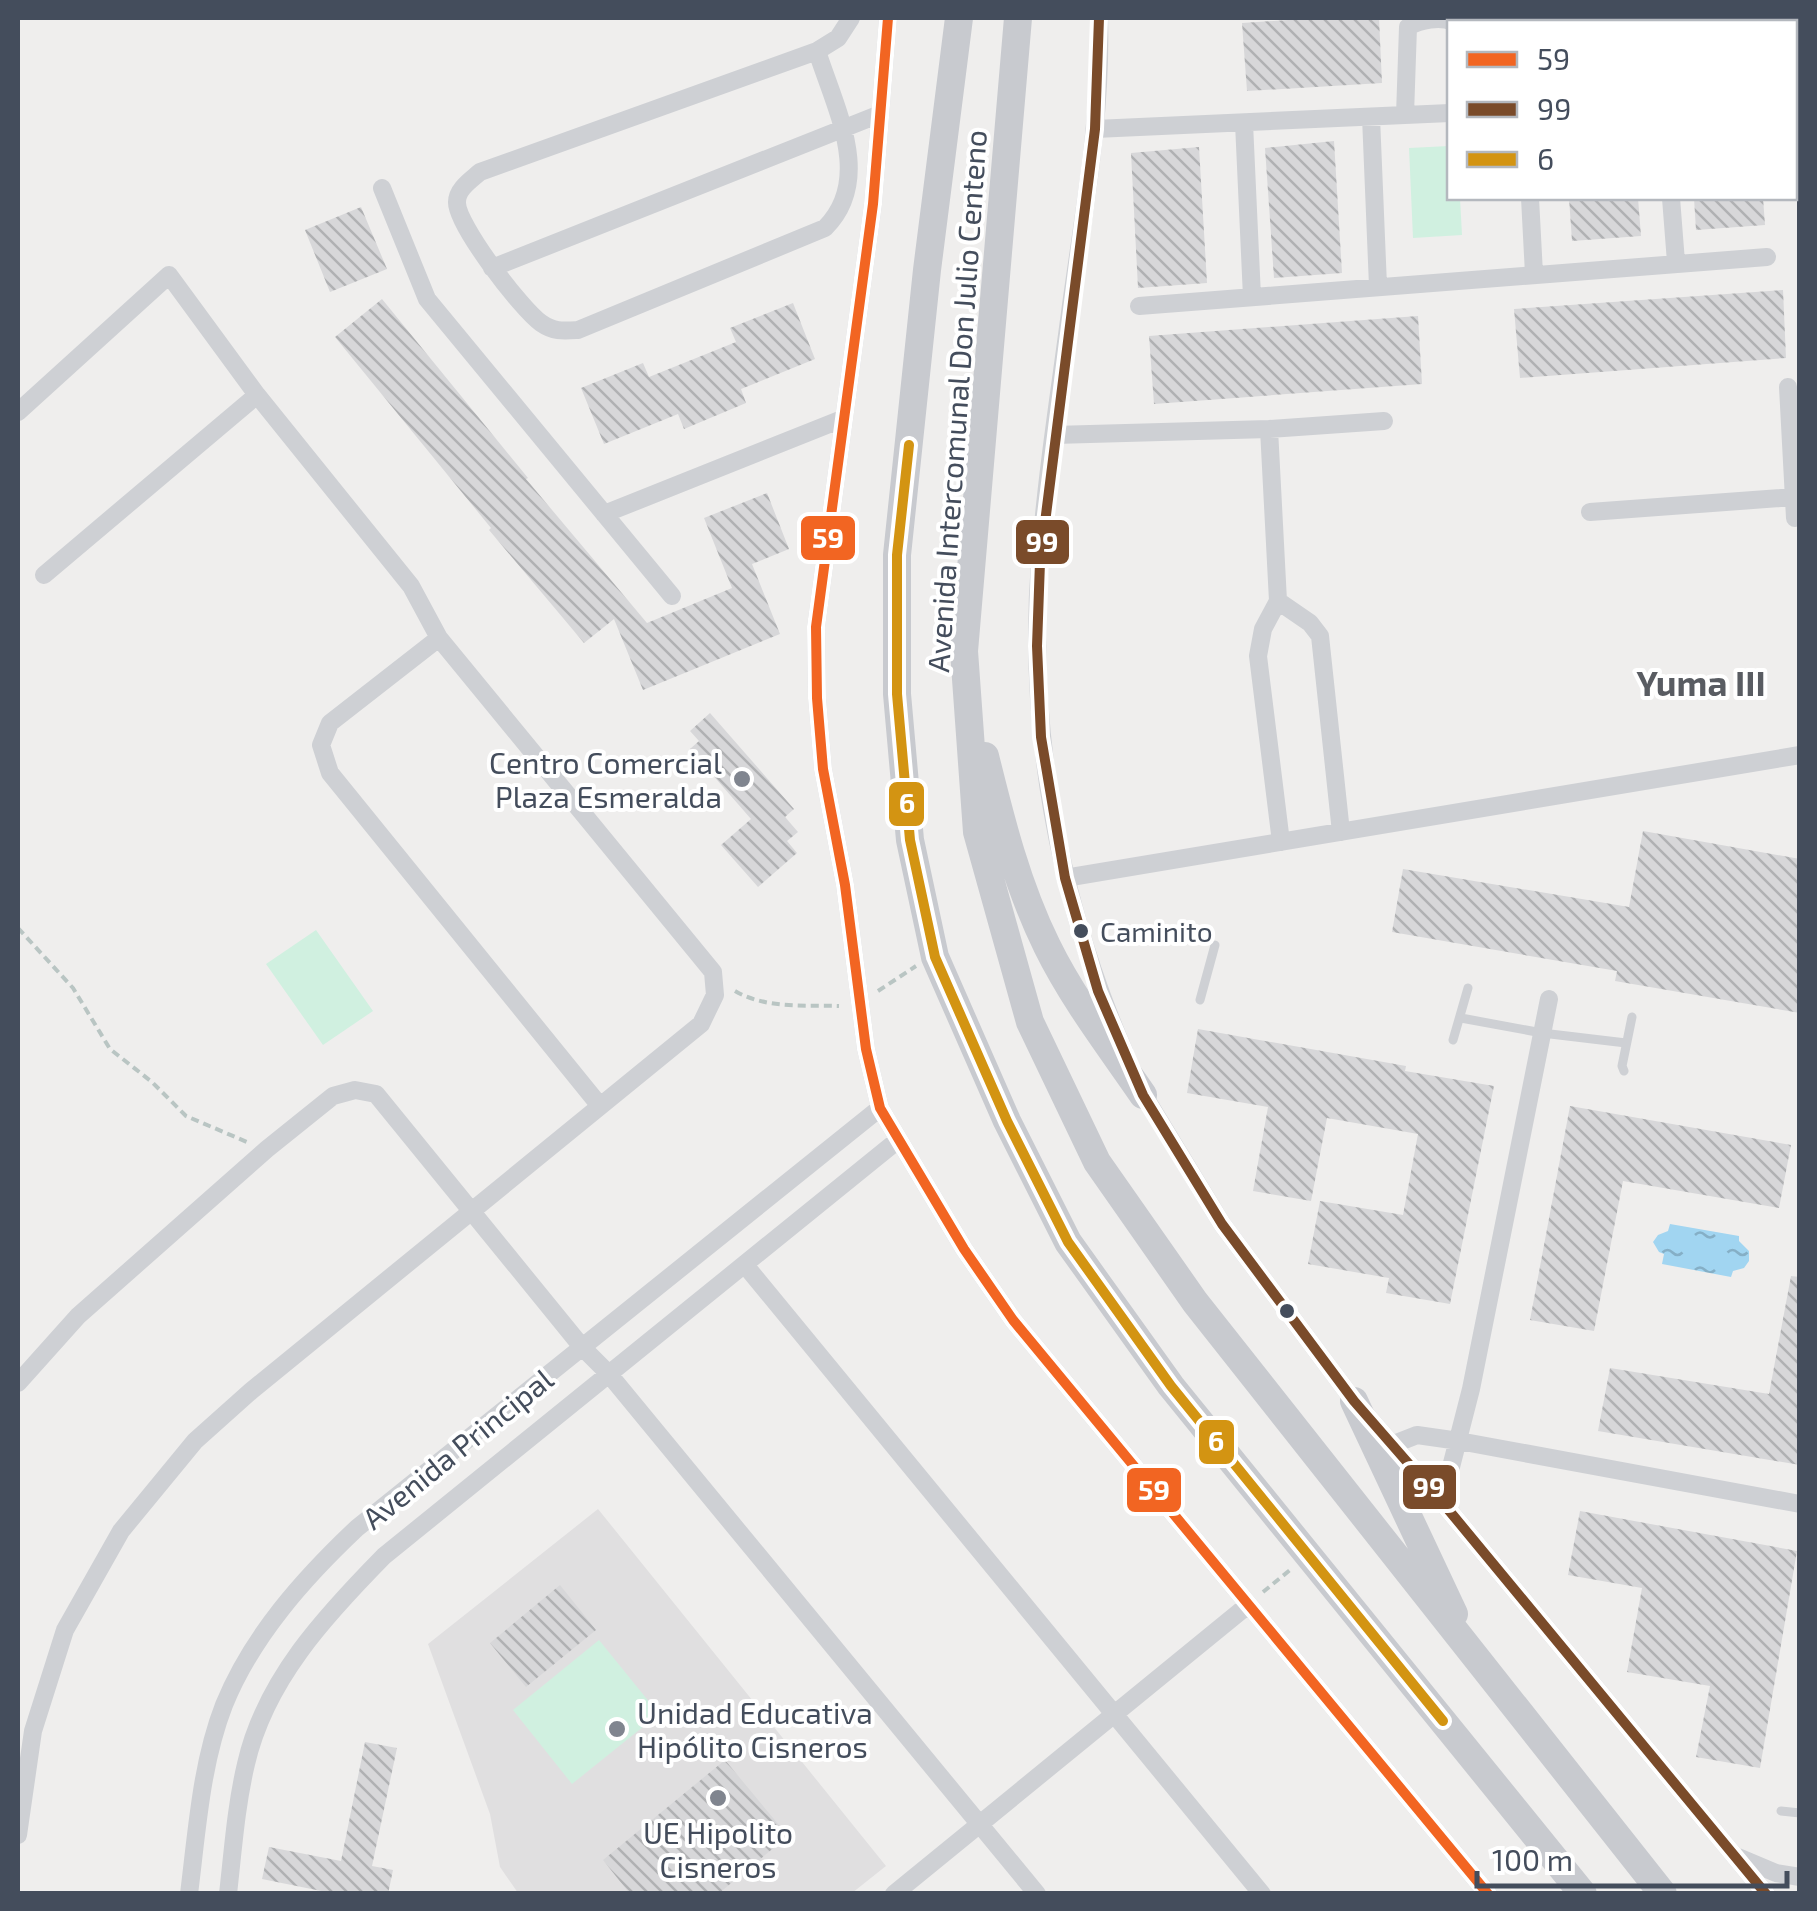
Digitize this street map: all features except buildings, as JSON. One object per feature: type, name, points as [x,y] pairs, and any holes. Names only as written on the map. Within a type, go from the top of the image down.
[{"type":"main road","name":"Avenida Intercomunal Don Julio Centeno","points":[[959,18],[897,555],[897,694],[908,822],[935,957],[1008,1121],[1068,1242],[1171,1386],[1583,1894]]},
{"type":"main road","name":"Avenida Intercomunal Don Julio Centeno","points":[[1018,18],[964,651],[977,832],[1030,1022],[1097,1162],[1196,1302],[1663,1894]]},
{"type":"main road","points":[[966,672],[1006,840],[1026,900],[1065,979],[1143,1096]]},
{"type":"main road","points":[[1354,1401],[1476,1660]]},
{"type":"street","points":[[817,51],[850,159],[850,186],[839,214],[825,228],[578,330],[558,332],[538,322],[492,268],[460,218],[456,200],[464,185],[480,172],[817,51],[838,38],[851,18]]},
{"type":"street","points":[[888,18],[873,204],[816,627],[817,698],[824,768],[845,885],[866,1049],[880,1108],[964,1249],[1013,1320],[1488,1894]]},
{"type":"street","points":[[1099,18],[1095,129],[1054,435],[1040,562],[1037,646],[1041,737],[1065,878],[1098,991],[1143,1096],[1222,1224],[1354,1401],[1394,1444],[1766,1894]]},
{"type":"street","points":[[1404,115],[1408,27],[1417,22],[1447,20]]},
{"type":"street","points":[[1095,129],[1447,113]]},
{"type":"street","points":[[492,268],[880,114]]},
{"type":"street","points":[[1371,116],[1378,286]]},
{"type":"street","points":[[1244,123],[1252,297]]},
{"type":"street","points":[[382,188],[427,299],[672,596]]},
{"type":"street","points":[[1530,200],[1534,274]]},
{"type":"street","points":[[1671,200],[1676,262]]},
{"type":"street","points":[[1139,306],[1767,257]]},
{"type":"street","points":[[18,412],[169,274],[257,395],[410,586],[439,638],[712,972],[716,995],[700,1024],[266,1379],[196,1441],[121,1531],[65,1630],[34,1731],[18,1835]]},
{"type":"street","points":[[1788,387],[1796,518]]},
{"type":"street","points":[[44,575],[257,395]]},
{"type":"street","points":[[604,514],[842,419]]},
{"type":"street","points":[[1054,435],[1269,429],[1384,420]]},
{"type":"street","points":[[1269,429],[1278,601],[1264,629],[1258,656],[1280,842]]},
{"type":"street","points":[[1590,512],[1796,486]]},
{"type":"street","points":[[1278,601],[1310,623],[1320,636],[1341,832]]},
{"type":"street","points":[[439,638],[330,723],[321,745],[330,773],[600,1106]]},
{"type":"street","points":[[1065,878],[1800,754]]},
{"type":"street","points":[[1442,1502],[1459,1441],[1549,999]]},
{"type":"street","points":[[18,1383],[78,1316],[267,1149],[333,1096],[355,1090],[376,1094],[582,1348],[608,1374],[1038,1894]]},
{"type":"street","name":"Avenida Principal","points":[[190,1894],[203,1788],[224,1704],[281,1608],[318,1564],[357,1528],[880,1108]]},
{"type":"street","name":"Avenida Principal","points":[[228,1894],[246,1761],[263,1713],[288,1668],[337,1604],[384,1556],[898,1140]]},
{"type":"street","points":[[745,1265],[1262,1894]]},
{"type":"street","points":[[1394,1444],[1416,1435],[1459,1441],[1800,1504]]},
{"type":"street","points":[[894,1894],[1248,1605]]},
{"type":"street","points":[[1738,1857],[1776,1873],[1800,1876]]},
{"type":"lane","points":[[1200,1000],[1215,945]]},
{"type":"lane","points":[[1454,1040],[1468,988]]},
{"type":"lane","points":[[1624,1071],[1632,1016]]},
{"type":"lane","points":[[1461,1018],[1626,1043]]},
{"type":"lane","points":[[1781,1811],[1800,1813]]},
{"type":"path","points":[[18,928],[74,988],[110,1050],[152,1082],[186,1116],[267,1149]]},
{"type":"path","points":[[862,1002],[906,971],[935,957]]},
{"type":"path","points":[[712,972],[749,999],[839,1006]]},
{"type":"path","points":[[1248,1605],[1308,1555]]},
{"type":"shaded area","name":"Unidad Educativa Hipólito Cisneros","points":[[598,1509],[886,1866],[852,1893],[518,1893],[500,1867],[490,1814],[428,1644]]},
{"type":"green space","points":[[1447,146],[1447,200],[1460,200],[1462,235],[1413,238],[1409,148]]},
{"type":"green space","points":[[316,930],[373,1011],[323,1045],[266,964]]},
{"type":"green space","points":[[599,1640],[659,1714],[572,1784],[513,1710]]},
{"type":"water","points":[[1670,1224],[1739,1236],[1749,1251],[1749,1261],[1744,1268],[1733,1271],[1731,1277],[1662,1264],[1664,1254],[1653,1242],[1668,1231]]},
{"type":"transit line","name":"59","points":[[888,18],[873,204],[816,627],[823,769],[845,885],[866,1049],[880,1108],[964,1249],[1013,1320],[1488,1894]]},
{"type":"transit line","name":"99","points":[[1099,18],[1095,129],[1040,562],[1037,646],[1041,737],[1065,878],[1098,991],[1143,1095],[1222,1224],[1354,1401],[1766,1894]]},
{"type":"transit line","name":"6","points":[[909,445],[897,555],[897,694],[910,840],[935,957],[1007,1121],[1068,1242],[1171,1386],[1443,1721]]},
{"type":"place","name":"Centro Comercial Plaza Esmeralda","points":[[742,779]]},
{"type":"place","name":"Caminito","points":[[1081,931]]},
{"type":"place","name":"Unidad Educativa Hipólito Cisneros","points":[[617,1729]]},
{"type":"place","name":"UE Hipolito Cisneros","points":[[718,1798]]},
{"type":"district","name":"Yuma III","points":[[1701,682]]}]
